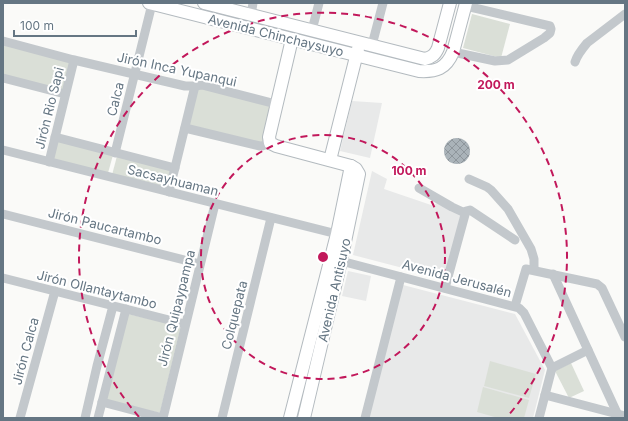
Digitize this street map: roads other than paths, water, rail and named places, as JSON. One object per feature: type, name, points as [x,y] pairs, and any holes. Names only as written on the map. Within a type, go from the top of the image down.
[{"type":"street","name":"Avenida Chinchaysuyo","points":[[150,3],[188,8],[292,39],[357,55]]},
{"type":"street","name":"Calca","points":[[115,153],[135,74],[150,3]]},
{"type":"street","name":"Avenida Chinchaysuyo","points":[[204,3],[252,9],[312,30],[360,42]]},
{"type":"street","points":[[312,30],[319,3]]},
{"type":"street","points":[[372,45],[383,3]]},
{"type":"street","points":[[330,160],[360,42],[425,58],[432,57],[438,48],[450,3]]},
{"type":"street","points":[[357,55],[419,71],[428,72],[437,70],[446,65],[450,59],[466,4],[550,26],[551,29],[550,33],[508,60],[494,61],[453,52]]},
{"type":"street","points":[[575,62],[587,43],[625,14]]},
{"type":"street","points":[[270,143],[269,137],[292,39]]},
{"type":"street","name":"Jirón Inca Yupanqui","points":[[3,41],[74,60],[185,86],[202,85],[276,104]]},
{"type":"street","name":"Jirón Rio Sapi","points":[[49,162],[74,60]]},
{"type":"street","points":[[3,78],[65,94]]},
{"type":"street","points":[[169,192],[195,86]]},
{"type":"street","points":[[185,128],[260,146],[270,143],[276,146],[351,166]]},
{"type":"street","points":[[55,137],[175,168]]},
{"type":"street","name":"Sacsayhuaman","points":[[3,150],[337,234]]},
{"type":"street","name":"Avenida Antisuyo","points":[[290,418],[337,234],[351,166],[356,168],[359,176],[341,261],[304,418]]},
{"type":"street","points":[[469,179],[491,190],[508,209],[531,249],[534,259],[515,306]]},
{"type":"street","points":[[419,188],[452,208],[468,212],[515,240]]},
{"type":"street","name":"Jirón Quipaypampa","points":[[163,418],[215,204]]},
{"type":"street","points":[[445,288],[468,212]]},
{"type":"street","name":"Jirón Paucartambo","points":[[3,214],[200,264]]},
{"type":"street","name":"Colquepata","points":[[222,418],[271,218]]},
{"type":"street","name":"Avenida Jerusalén","points":[[341,261],[519,308],[524,313],[552,368]]},
{"type":"street","points":[[530,270],[600,285],[625,338]]},
{"type":"street","points":[[553,274],[588,350],[621,415]]},
{"type":"street","points":[[365,418],[401,277]]},
{"type":"street","name":"Jirón Ollantaytambo","points":[[3,278],[185,324]]},
{"type":"street","name":"Jirón Calca","points":[[20,418],[54,291]]},
{"type":"street","points":[[85,418],[113,306]]},
{"type":"street","points":[[98,418],[126,309]]},
{"type":"street","points":[[539,418],[552,368],[588,350]]},
{"type":"street","points":[[545,395],[621,415]]},
{"type":"street","points":[[102,402],[163,418]]}]
